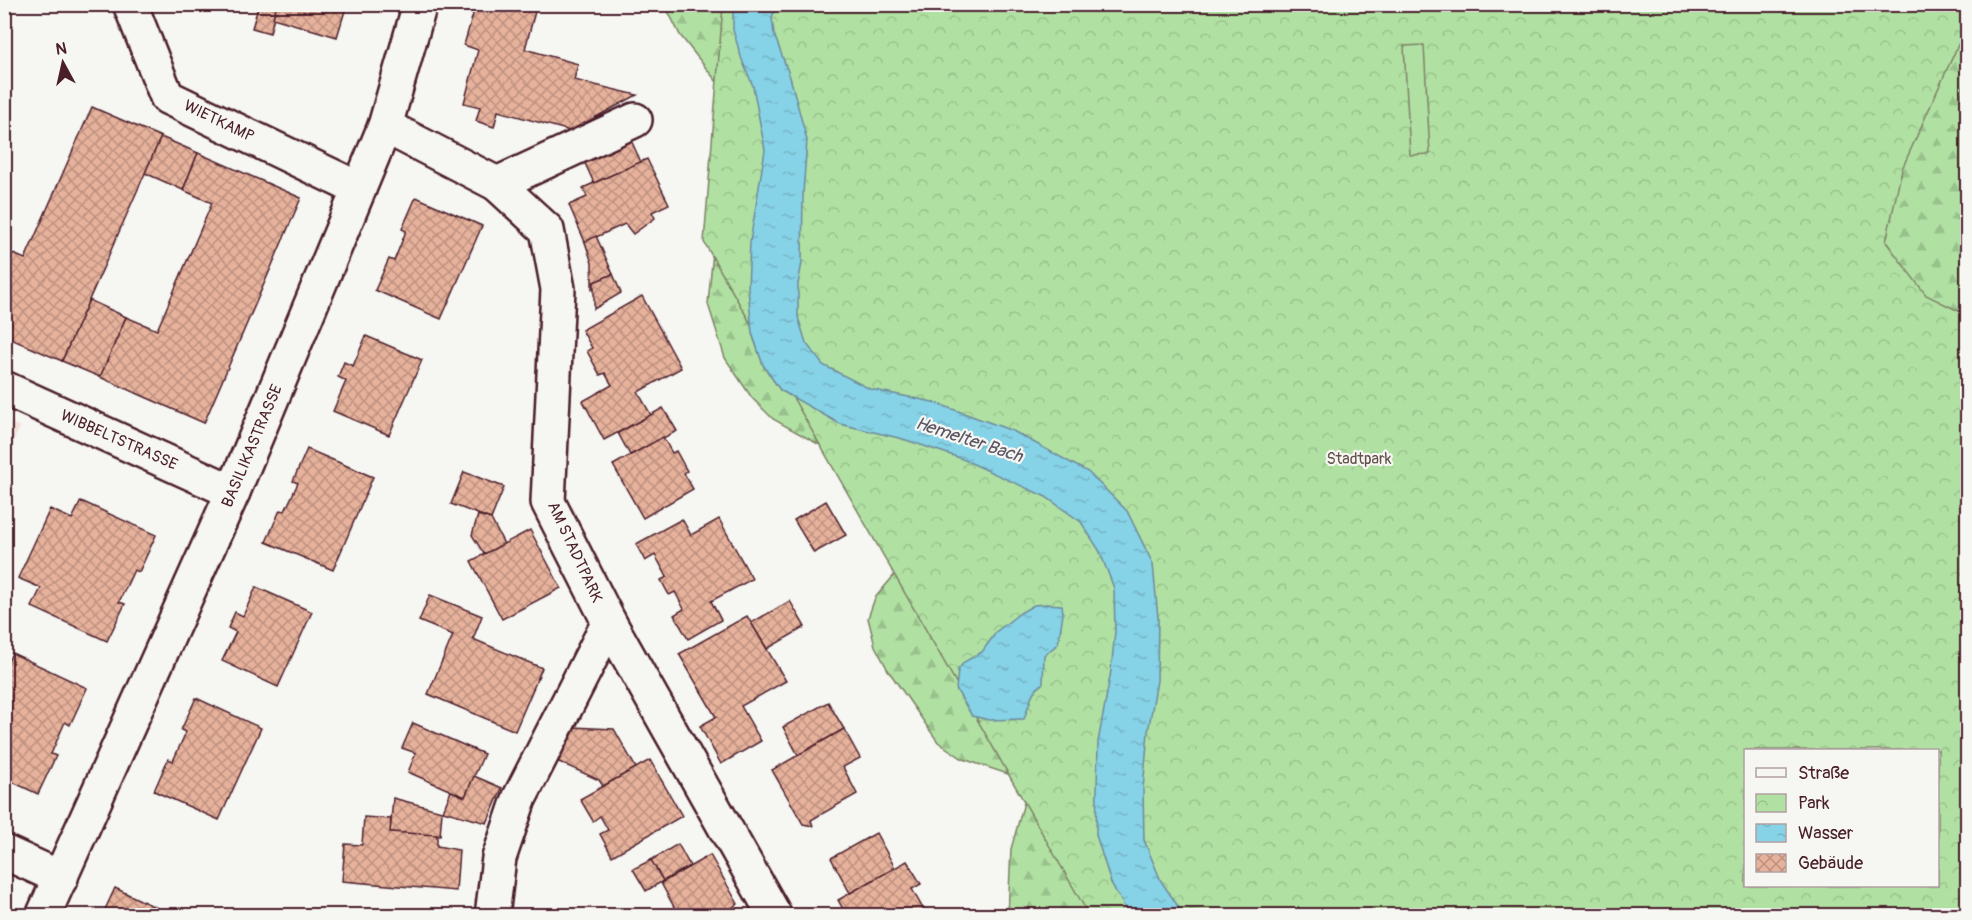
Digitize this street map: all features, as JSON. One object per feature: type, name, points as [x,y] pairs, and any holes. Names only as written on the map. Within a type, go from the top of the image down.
[{"type":"street","name":"WIETKAMP","points":[[130,4],[167,97],[360,189]]},
{"type":"street","name":"BASILIKASTRASSE","points":[[43,915],[233,492],[360,189],[385,126],[420,4]]},
{"type":"street","points":[[497,184],[635,120]]},
{"type":"street","name":"AM STADTPARK","points":[[385,126],[497,184],[547,230],[558,289],[548,502],[609,622],[776,915]]},
{"type":"street","name":"WIBBELTSTRASSE","points":[[4,388],[233,492]]},
{"type":"street","points":[[492,915],[499,858],[519,799],[609,622]]},
{"type":"street","points":[[4,852],[61,878]]},
{"type":"shaded area","points":[[5,420],[20,427],[5,460]]},
{"type":"green space","points":[[665,5],[733,5],[733,30],[753,86],[765,150],[750,242],[748,288],[752,333],[763,365],[780,390],[840,424],[903,439],[960,458],[1046,497],[1081,522],[1099,550],[1114,588],[1115,631],[1111,671],[1098,742],[1096,835],[1111,883],[1129,915],[1008,915],[1011,849],[1027,792],[1020,778],[963,759],[938,742],[888,670],[875,646],[868,618],[875,598],[919,546],[931,526],[929,505],[917,481],[893,460],[843,458],[773,419],[752,398],[725,358],[708,304],[728,96],[680,35]]},
{"type":"green space","name":"Stadtpark","points":[[723,5],[1967,5],[1967,25],[1902,169],[1886,242],[1926,295],[1967,315],[1967,915],[1089,915],[704,242]]},
{"type":"green space","points":[[1967,5],[1967,69],[1961,98],[1968,104],[1968,213],[1965,228],[1968,249],[1967,360],[1785,135]]},
{"type":"green space","points":[[1424,45],[1430,154],[1410,155],[1404,46]]},
{"type":"water","name":"Hemelter Bach","points":[[733,5],[777,5],[772,17],[774,34],[790,77],[807,140],[798,317],[806,343],[823,365],[870,389],[933,402],[1013,431],[1088,472],[1127,511],[1153,564],[1158,618],[1157,681],[1148,732],[1143,789],[1144,840],[1161,881],[1184,915],[1129,915],[1111,883],[1096,835],[1098,742],[1111,671],[1115,631],[1114,588],[1099,550],[1081,522],[1046,497],[960,458],[903,439],[840,424],[780,390],[763,365],[752,333],[748,288],[750,242],[765,150],[753,86],[733,30]]},
{"type":"water","points":[[1034,605],[1062,605],[1063,614],[1058,644],[1044,655],[1043,683],[1033,693],[1024,719],[989,720],[972,716],[956,689],[958,670],[964,662],[982,652],[997,631],[1020,613]]},
{"type":"building","points":[[259,4],[277,4],[270,33],[252,28]]},
{"type":"building","points":[[277,4],[347,4],[337,37],[273,18]]},
{"type":"building","points":[[476,4],[537,4],[525,49],[578,64],[574,80],[637,95],[570,131],[498,111],[494,127],[476,121],[480,107],[464,103],[478,50],[464,45]]},
{"type":"building","points":[[92,107],[161,137],[62,361],[4,336],[4,250],[25,259]]},
{"type":"building","points":[[161,137],[198,153],[183,190],[145,173]]},
{"type":"building","points":[[630,138],[641,162],[594,183],[583,159]]},
{"type":"building","points":[[198,153],[301,198],[204,423],[100,377],[126,317],[157,330],[212,203],[183,190]]},
{"type":"building","points":[[647,159],[669,204],[652,212],[655,218],[633,234],[625,224],[585,242],[569,205],[587,197],[583,188]]},
{"type":"building","points":[[416,197],[482,226],[441,319],[375,290],[389,259],[394,261],[406,231],[402,229]]},
{"type":"building","points":[[596,236],[613,274],[594,282],[594,289],[592,289],[592,263],[585,242]]},
{"type":"building","points":[[613,274],[621,293],[594,309],[594,282]]},
{"type":"building","points":[[642,296],[681,368],[638,392],[651,415],[604,440],[583,401],[612,385],[605,373],[600,375],[587,351],[592,348],[582,330]]},
{"type":"building","points":[[89,300],[126,317],[100,377],[62,361]]},
{"type":"building","points":[[366,336],[422,360],[389,435],[333,411],[346,381],[338,377],[344,362],[353,366]]},
{"type":"building","points":[[663,408],[677,431],[630,455],[618,433]]},
{"type":"building","points":[[663,437],[672,453],[676,451],[687,471],[684,473],[693,489],[643,518],[613,465]]},
{"type":"building","points":[[307,449],[373,477],[333,570],[266,542],[280,510],[285,511],[298,483],[293,481]]},
{"type":"building","points":[[464,472],[504,487],[491,519],[451,504]]},
{"type":"building","points":[[81,501],[156,535],[139,572],[134,570],[119,602],[125,604],[107,641],[32,607],[41,588],[18,578],[50,509],[72,519]]},
{"type":"building","points":[[826,501],[846,535],[814,553],[794,520]]},
{"type":"building","points":[[478,515],[491,519],[504,544],[484,554],[472,535]]},
{"type":"building","points":[[682,519],[691,535],[719,519],[752,579],[711,601],[721,620],[688,639],[674,615],[684,609],[675,592],[669,595],[661,580],[667,577],[655,555],[645,561],[636,544]]},
{"type":"building","points":[[530,530],[561,588],[502,619],[471,561]]},
{"type":"building","points":[[256,587],[312,612],[278,687],[222,661],[236,632],[228,628],[235,612],[243,616]]},
{"type":"building","points":[[430,595],[482,616],[473,639],[542,668],[515,731],[428,694],[453,635],[419,621]]},
{"type":"building","points":[[790,601],[805,627],[767,649],[751,623]]},
{"type":"building","points":[[747,616],[786,681],[741,706],[761,741],[721,764],[700,726],[716,717],[679,654]]},
{"type":"building","points":[[12,653],[87,688],[70,725],[65,722],[51,754],[56,756],[38,794],[4,778],[4,670]]},
{"type":"building","points":[[196,698],[261,728],[219,820],[154,791],[168,759],[173,761],[186,732],[181,730]]},
{"type":"building","points":[[828,702],[844,729],[798,755],[783,727]]},
{"type":"building","points":[[413,723],[484,754],[465,797],[408,772],[416,753],[402,748]]},
{"type":"building","points":[[572,727],[614,729],[636,768],[603,786],[599,780],[557,761]]},
{"type":"building","points":[[844,729],[860,758],[843,767],[857,794],[811,820],[813,826],[803,824],[772,770]]},
{"type":"building","points":[[650,760],[682,816],[612,856],[600,834],[608,830],[600,816],[593,821],[580,799]]},
{"type":"building","points":[[474,776],[502,788],[487,823],[443,811],[451,791],[465,797]]},
{"type":"building","points":[[393,798],[442,811],[440,836],[390,832]]},
{"type":"building","points":[[364,817],[391,819],[390,832],[437,835],[437,846],[459,850],[456,891],[342,881],[345,844],[362,845]]},
{"type":"building","points":[[876,833],[895,868],[850,893],[831,858]]},
{"type":"building","points":[[678,844],[690,866],[663,881],[651,860]]},
{"type":"building","points":[[710,855],[738,904],[719,916],[679,916],[661,883]]},
{"type":"building","points":[[651,860],[663,881],[646,891],[633,869]]},
{"type":"building","points":[[907,861],[921,884],[912,889],[927,916],[847,916],[838,900]]},
{"type":"building","points":[[115,888],[174,916],[102,916]]}]
